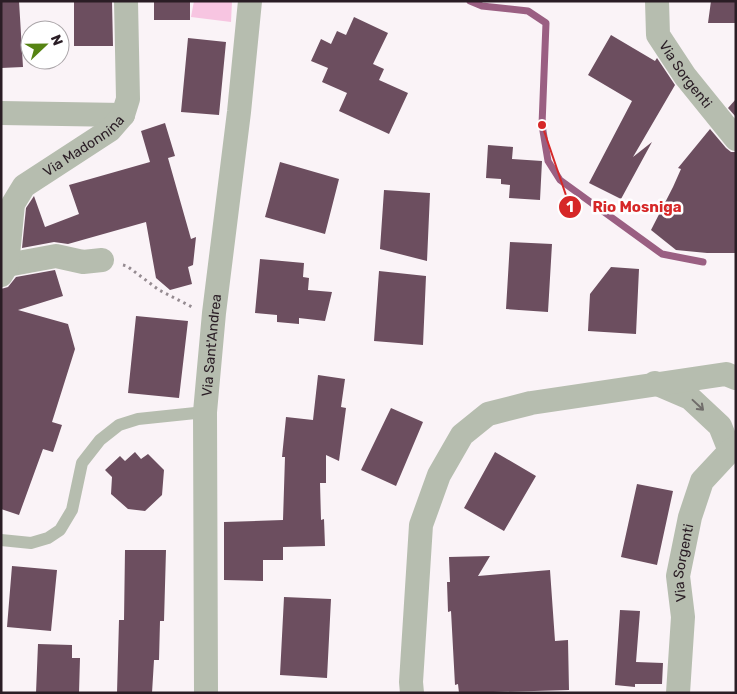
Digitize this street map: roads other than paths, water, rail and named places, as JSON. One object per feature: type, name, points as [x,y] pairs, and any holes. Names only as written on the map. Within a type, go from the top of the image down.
[{"type":"street","name":"Via Madonnina","points":[[4,270],[13,204],[24,186],[110,130],[123,115],[128,99],[126,1]]},
{"type":"street","name":"Via Sant'Andrea","points":[[206,693],[205,412],[214,313],[240,112],[250,1]]},
{"type":"street","name":"Via Sorgenti","points":[[658,1],[658,35],[685,76],[736,139]]},
{"type":"street","points":[[1,112],[123,115]]},
{"type":"street","points":[[4,270],[56,256],[83,262],[102,260]]},
{"type":"street","points":[[412,693],[411,682],[421,525],[439,475],[462,435],[488,414],[531,403],[655,383],[726,374],[736,378]]},
{"type":"street","points":[[655,383],[690,398],[720,426],[733,449]]},
{"type":"street","name":"Via Sorgenti","points":[[678,693],[683,617],[678,576],[690,517],[702,481],[733,449]]},
{"type":"lane","points":[[1,540],[31,543],[48,538],[60,530],[72,510],[82,463],[100,440],[119,426],[138,419],[205,412]]},
{"type":"waterway","points":[[470,1],[482,6],[528,11],[546,23],[542,125],[548,161],[560,180],[662,254],[703,262]]},
{"type":"place","name":"Rio Mosniga","points":[[542,125]]}]
